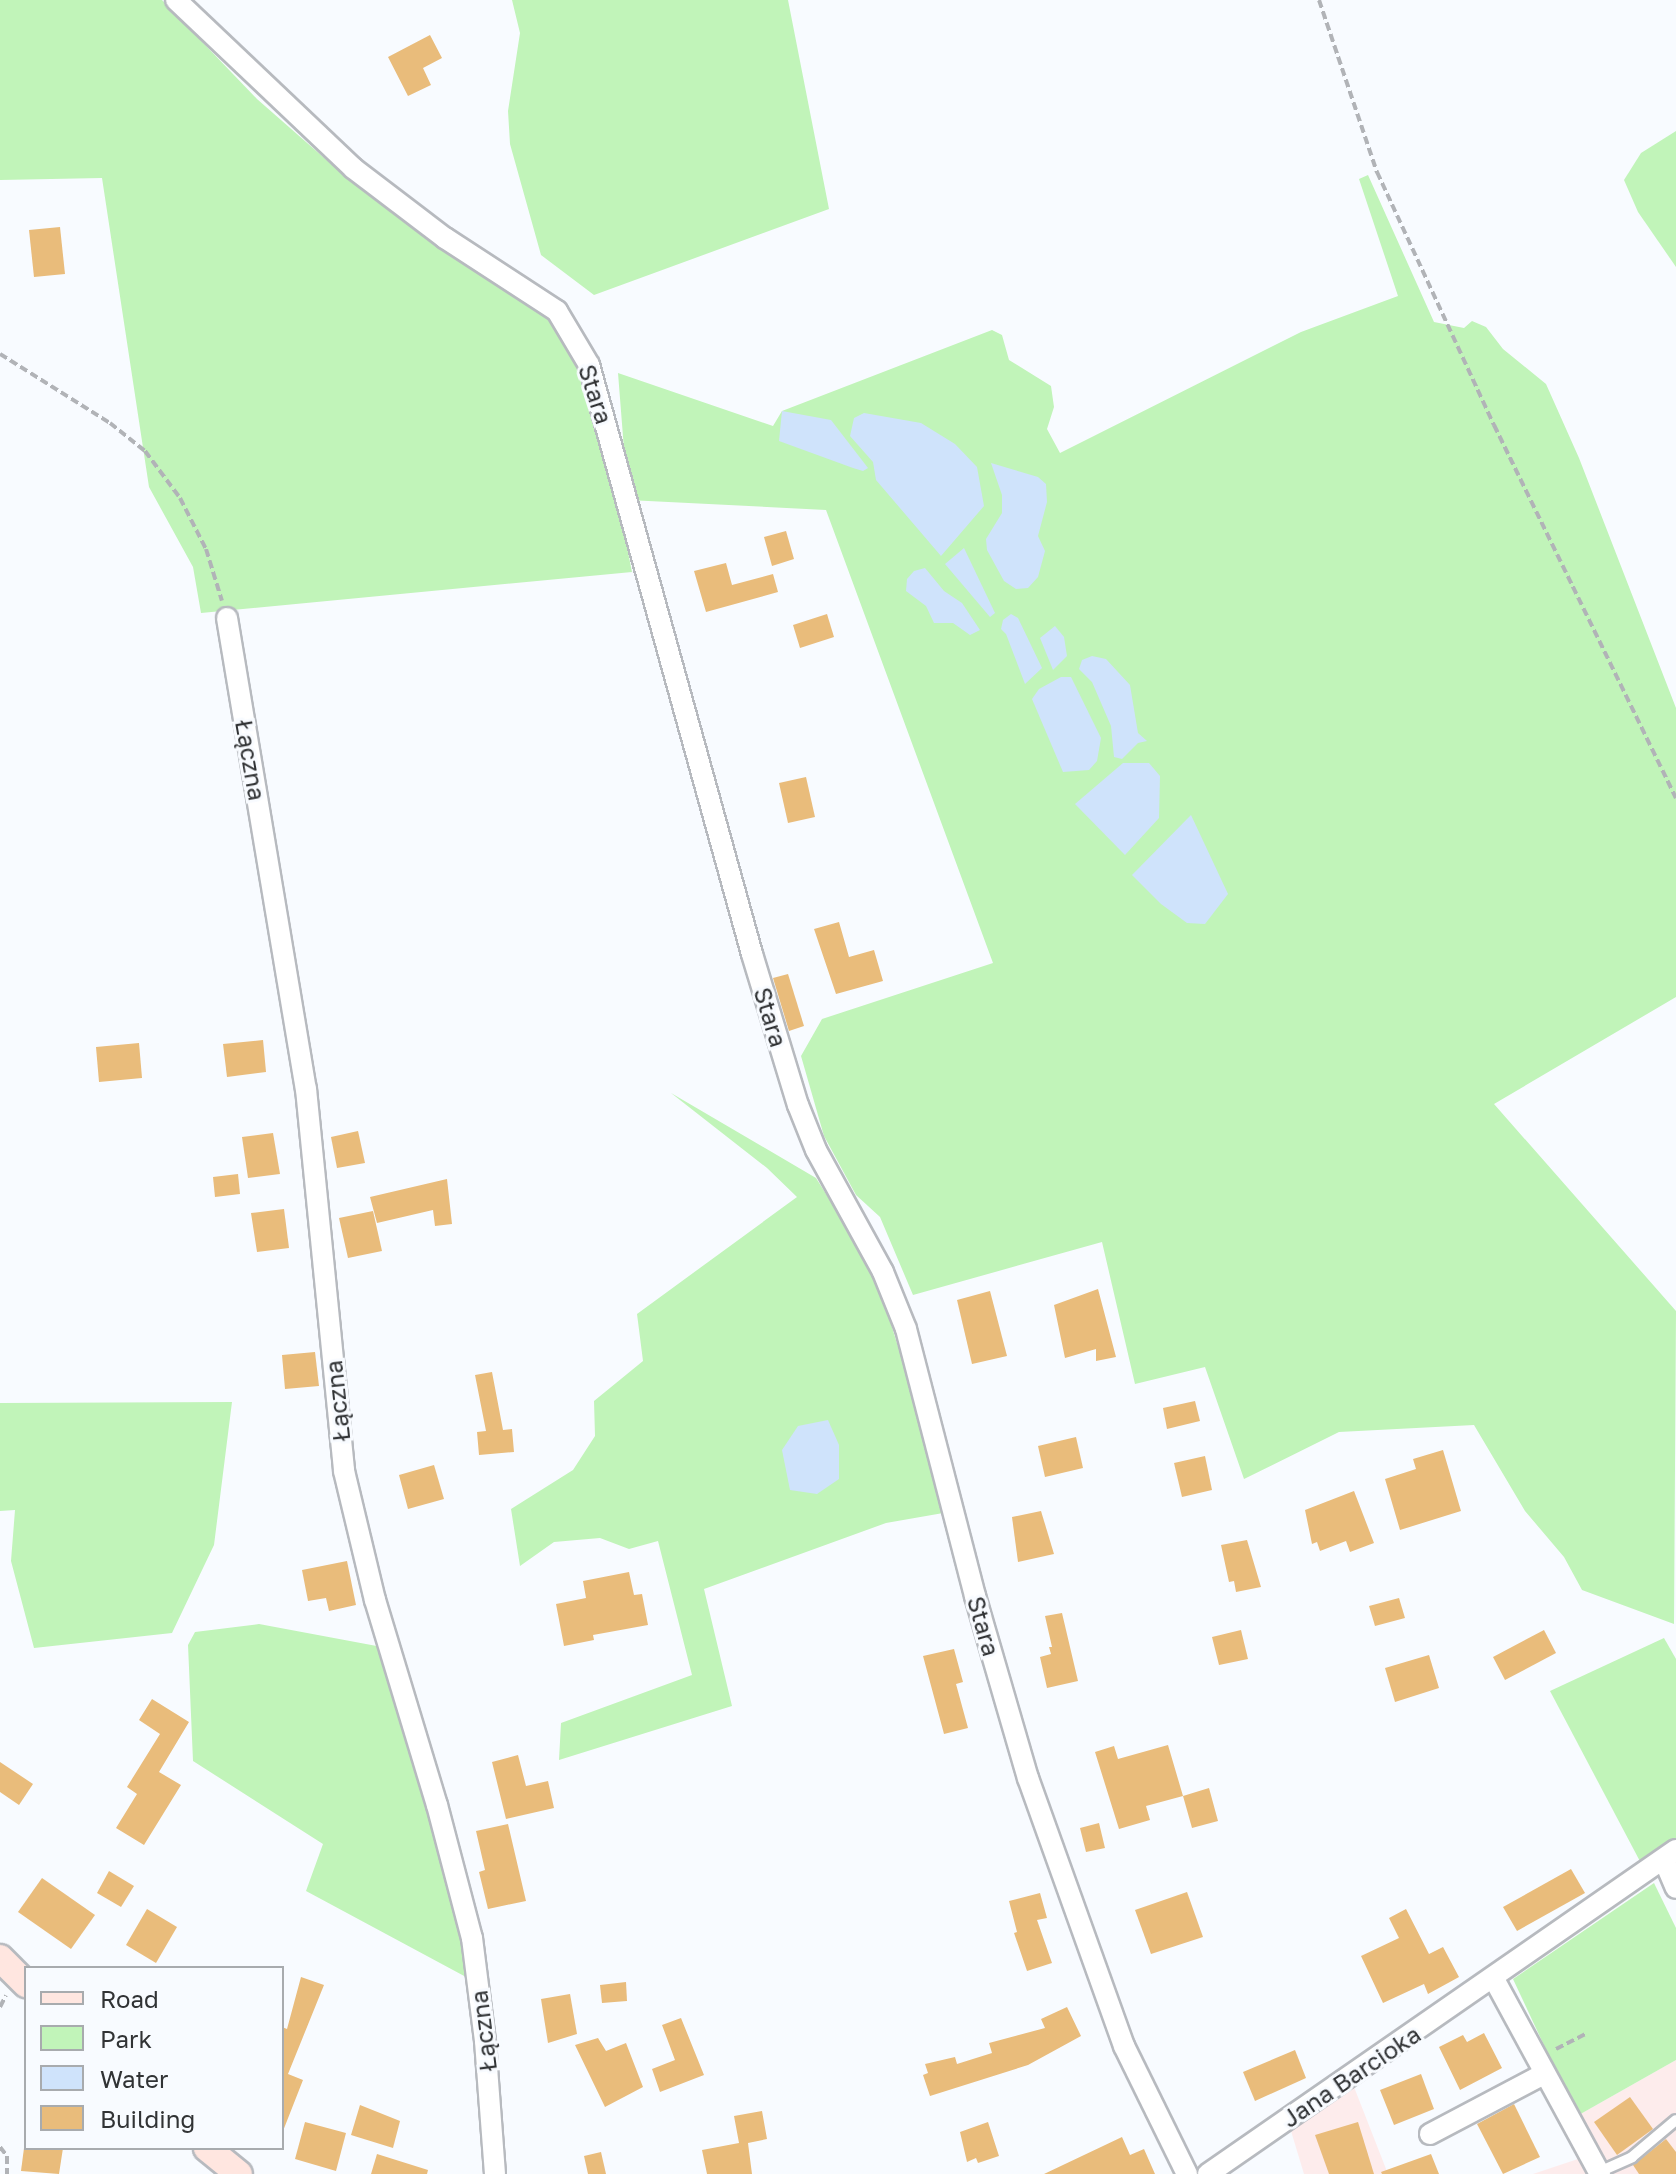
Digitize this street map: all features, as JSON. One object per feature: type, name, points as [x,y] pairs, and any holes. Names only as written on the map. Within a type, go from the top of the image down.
[{"type":"street","name":"Stara","points":[[176,0],[353,168],[445,238],[557,311],[589,365],[752,954],[798,1105],[816,1150],[883,1272],[906,1329],[975,1596],[1028,1778],[1124,2046],[1187,2174]]},
{"type":"street","name":"Łączna","points":[[227,618],[306,1089],[344,1471],[375,1600],[437,1805],[472,1938],[485,2041],[495,2174]]},
{"type":"street","points":[[1670,1855],[1676,1888]]},
{"type":"street","name":"Jana Barcioka","points":[[1208,2174],[1670,1855]]},
{"type":"street","points":[[0,1958],[24,1982]]},
{"type":"street","points":[[1494,1979],[1597,2173]]},
{"type":"street","points":[[1430,2134],[1540,2066]]},
{"type":"street","points":[[209,2150],[239,2174]]},
{"type":"lane","points":[[1597,2173],[1632,2157],[1676,2120]]},
{"type":"path","points":[[1319,0],[1377,172],[1494,425],[1676,798]]},
{"type":"path","points":[[0,354],[110,423],[145,451],[180,498],[206,549],[227,618]]},
{"type":"path","points":[[1540,2066],[1585,2034]]},
{"type":"path","points":[[0,2147],[7,2156],[7,2174]]},
{"type":"shaded area","points":[[1676,2060],[1676,2174],[1533,2174],[1596,2153],[1577,2116]]},
{"type":"shaded area","points":[[1354,2087],[1388,2174],[1304,2174],[1291,2131]]},
{"type":"green space","points":[[0,0],[162,0],[257,99],[330,163],[548,319],[577,363],[582,383],[595,387],[632,572],[201,613],[193,567],[149,487],[102,178],[0,180]]},
{"type":"green space","points":[[512,0],[788,0],[829,209],[594,295],[541,255],[510,144],[508,111],[520,33]]},
{"type":"green space","points":[[1676,131],[1676,267],[1638,212],[1624,180],[1641,153]]},
{"type":"green space","points":[[1368,175],[1434,322],[1464,328],[1472,321],[1486,327],[1503,349],[1546,384],[1579,458],[1676,708],[1676,997],[1494,1104],[1676,1311],[1674,1624],[1582,1590],[1564,1557],[1525,1511],[1474,1425],[1339,1432],[1244,1479],[1205,1367],[1135,1384],[1102,1242],[913,1295],[880,1217],[856,1195],[824,1136],[801,1056],[822,1019],[993,963],[826,510],[628,500],[618,373],[773,426],[782,411],[992,330],[1002,335],[1009,360],[1051,386],[1054,407],[1047,429],[1060,453],[1301,332],[1398,296],[1359,179]]},
{"type":"green space","points":[[671,1093],[816,1178],[875,1272],[949,1512],[886,1523],[704,1589],[732,1706],[559,1760],[561,1723],[692,1675],[658,1541],[629,1549],[600,1538],[554,1542],[520,1566],[511,1509],[573,1470],[595,1436],[594,1401],[643,1361],[637,1314],[797,1197],[767,1168]]},
{"type":"green space","points":[[232,1402],[214,1545],[172,1633],[34,1648],[11,1561],[15,1510],[0,1511],[0,1403]]},
{"type":"green space","points":[[259,1624],[382,1647],[459,1922],[466,1977],[306,1891],[323,1844],[193,1761],[188,1645],[195,1632]]},
{"type":"green space","points":[[1664,1638],[1676,1659],[1676,1838],[1643,1867],[1550,1691]]},
{"type":"green space","points":[[1654,1883],[1676,1928],[1676,2060],[1577,2116],[1513,1979]]},
{"type":"water","points":[[782,411],[831,420],[868,468],[863,471],[853,468],[779,441]]},
{"type":"water","points":[[864,413],[921,423],[955,444],[977,467],[984,506],[941,556],[876,480],[873,462],[850,436],[854,418]]},
{"type":"water","points":[[991,463],[1038,477],[1046,484],[1047,502],[1038,536],[1045,551],[1038,577],[1028,588],[1016,589],[1004,581],[987,550],[986,539],[1002,513],[1002,495]]},
{"type":"water","points":[[964,548],[995,613],[990,617],[945,564]]},
{"type":"water","points":[[925,568],[944,591],[962,603],[980,630],[970,635],[953,623],[934,623],[926,606],[906,591],[907,579],[914,571]]},
{"type":"water","points":[[1011,614],[1018,618],[1042,668],[1025,684],[1006,634],[1001,629],[1003,620]]},
{"type":"water","points":[[1055,626],[1064,637],[1067,656],[1053,670],[1040,638]]},
{"type":"water","points":[[1092,656],[1106,659],[1130,685],[1138,733],[1147,741],[1138,743],[1122,759],[1114,757],[1111,726],[1092,682],[1079,669],[1082,660]]},
{"type":"water","points":[[1061,677],[1071,677],[1101,738],[1097,761],[1089,770],[1063,772],[1032,699],[1039,689]]},
{"type":"water","points":[[1123,763],[1149,763],[1160,776],[1159,818],[1125,855],[1075,804]]},
{"type":"water","points":[[1191,815],[1228,894],[1205,924],[1187,923],[1161,904],[1132,875]]},
{"type":"water","points":[[828,1420],[839,1445],[839,1479],[817,1494],[790,1490],[782,1450],[798,1426]]},
{"type":"building","points":[[430,35],[442,58],[423,68],[431,85],[408,96],[388,57]]},
{"type":"building","points":[[60,227],[65,274],[34,277],[29,230]]},
{"type":"building","points":[[786,531],[794,559],[772,566],[764,537]]},
{"type":"building","points":[[726,563],[732,585],[773,574],[778,592],[706,612],[694,571]]},
{"type":"building","points":[[827,614],[834,637],[800,648],[793,625]]},
{"type":"building","points":[[806,777],[815,817],[788,823],[779,783]]},
{"type":"building","points":[[839,922],[849,957],[874,950],[883,981],[836,994],[814,929]]},
{"type":"building","points":[[788,974],[804,1026],[789,1031],[773,978]]},
{"type":"building","points":[[263,1040],[266,1072],[227,1077],[223,1044]]},
{"type":"building","points":[[139,1043],[142,1078],[99,1082],[96,1047]]},
{"type":"building","points":[[358,1131],[365,1163],[337,1168],[331,1137]]},
{"type":"building","points":[[273,1133],[280,1174],[248,1178],[242,1137]]},
{"type":"building","points":[[238,1174],[240,1194],[215,1197],[213,1177]]},
{"type":"building","points":[[447,1179],[452,1224],[435,1226],[433,1210],[377,1223],[370,1197]]},
{"type":"building","points":[[284,1209],[289,1248],[257,1252],[251,1213]]},
{"type":"building","points":[[373,1211],[382,1251],[348,1258],[339,1218]]},
{"type":"building","points":[[1098,1289],[1116,1357],[1096,1361],[1096,1349],[1065,1358],[1054,1305]]},
{"type":"building","points":[[990,1291],[1007,1356],[972,1364],[957,1300]]},
{"type":"building","points":[[315,1352],[319,1386],[285,1389],[282,1355]]},
{"type":"building","points":[[492,1372],[503,1430],[512,1429],[514,1452],[479,1455],[477,1432],[486,1431],[475,1375]]},
{"type":"building","points":[[1195,1401],[1200,1421],[1167,1429],[1163,1408]]},
{"type":"building","points":[[1076,1437],[1083,1468],[1045,1477],[1038,1446]]},
{"type":"building","points":[[1443,1450],[1461,1511],[1400,1530],[1385,1479],[1416,1469],[1413,1459]]},
{"type":"building","points":[[1205,1456],[1212,1490],[1182,1497],[1174,1463]]},
{"type":"building","points":[[434,1465],[444,1499],[408,1509],[399,1475]]},
{"type":"building","points":[[1354,1491],[1374,1543],[1350,1552],[1346,1541],[1320,1551],[1317,1542],[1312,1544],[1305,1510]]},
{"type":"building","points":[[1041,1511],[1054,1554],[1018,1562],[1012,1517]]},
{"type":"building","points":[[1247,1540],[1261,1587],[1236,1592],[1234,1581],[1229,1582],[1221,1545]]},
{"type":"building","points":[[347,1561],[356,1605],[329,1611],[326,1598],[308,1601],[302,1570]]},
{"type":"building","points":[[629,1572],[634,1595],[642,1594],[648,1625],[593,1635],[594,1640],[564,1646],[556,1604],[586,1598],[583,1581]]},
{"type":"building","points":[[1399,1598],[1405,1618],[1375,1626],[1369,1606]]},
{"type":"building","points":[[1062,1613],[1078,1681],[1047,1688],[1040,1657],[1051,1654],[1049,1647],[1052,1647],[1045,1616]]},
{"type":"building","points":[[1241,1630],[1248,1659],[1219,1665],[1212,1637]]},
{"type":"building","points":[[1544,1630],[1556,1653],[1505,1680],[1493,1657]]},
{"type":"building","points":[[954,1649],[963,1682],[956,1684],[968,1728],[944,1734],[923,1656]]},
{"type":"building","points":[[1429,1655],[1439,1688],[1395,1702],[1385,1668]]},
{"type":"building","points":[[152,1699],[189,1722],[159,1772],[181,1785],[144,1845],[116,1828],[137,1794],[127,1787],[160,1734],[139,1720]]},
{"type":"building","points":[[1168,1745],[1183,1796],[1146,1806],[1150,1820],[1119,1829],[1095,1752],[1114,1746],[1118,1759]]},
{"type":"building","points":[[518,1755],[526,1786],[548,1781],[554,1808],[506,1819],[492,1762]]},
{"type":"building","points":[[0,1762],[33,1784],[19,1805],[0,1792]]},
{"type":"building","points":[[1209,1788],[1218,1821],[1192,1828],[1183,1796]]},
{"type":"building","points":[[1099,1823],[1105,1848],[1086,1852],[1080,1828]]},
{"type":"building","points":[[508,1824],[526,1901],[488,1909],[479,1872],[485,1870],[476,1831]]},
{"type":"building","points":[[1571,1869],[1585,1893],[1517,1931],[1503,1907]]},
{"type":"building","points":[[109,1871],[134,1886],[121,1907],[97,1893]]},
{"type":"building","points":[[42,1878],[95,1915],[71,1949],[18,1912]]},
{"type":"building","points":[[1187,1892],[1203,1937],[1151,1954],[1135,1910]]},
{"type":"building","points":[[1040,1893],[1047,1918],[1037,1920],[1052,1963],[1027,1971],[1014,1933],[1017,1932],[1009,1901]]},
{"type":"building","points":[[147,1909],[177,1927],[156,1963],[126,1945]]},
{"type":"building","points":[[1406,1909],[1429,1954],[1443,1947],[1459,1977],[1428,1994],[1424,1984],[1383,2003],[1361,1956],[1399,1938],[1389,1918]]},
{"type":"building","points":[[301,1977],[324,1985],[288,2074],[303,2080],[284,2128],[284,2028],[287,2029]]},
{"type":"building","points":[[626,1982],[627,2001],[602,2003],[600,1985]]},
{"type":"building","points":[[570,1994],[577,2034],[548,2043],[541,1999]]},
{"type":"building","points":[[1067,2007],[1081,2036],[1028,2065],[930,2096],[923,2075],[928,2073],[925,2064],[955,2057],[957,2064],[992,2053],[989,2043],[1045,2028],[1041,2019]]},
{"type":"building","points":[[681,2018],[704,2075],[660,2092],[652,2069],[675,2060],[662,2025]]},
{"type":"building","points":[[1484,2033],[1502,2068],[1460,2090],[1439,2047],[1463,2035],[1467,2042]]},
{"type":"building","points":[[598,2038],[606,2051],[626,2043],[643,2087],[605,2107],[575,2045]]},
{"type":"building","points":[[1295,2050],[1306,2078],[1255,2101],[1243,2072]]},
{"type":"building","points":[[1421,2074],[1434,2109],[1394,2125],[1380,2090]]},
{"type":"building","points":[[1630,2097],[1653,2129],[1617,2155],[1594,2122]]},
{"type":"building","points":[[1514,2104],[1540,2157],[1503,2174],[1477,2124]]},
{"type":"building","points":[[360,2105],[400,2121],[393,2148],[351,2135]]},
{"type":"building","points":[[762,2111],[767,2139],[748,2143],[752,2174],[707,2174],[702,2150],[739,2143],[734,2116]]},
{"type":"building","points":[[305,2122],[346,2133],[336,2171],[295,2159]]},
{"type":"building","points":[[988,2122],[999,2156],[978,2163],[976,2158],[967,2162],[960,2132]]},
{"type":"building","points":[[1358,2122],[1374,2174],[1329,2174],[1315,2135]]},
{"type":"building","points":[[1122,2137],[1130,2155],[1144,2149],[1155,2174],[1044,2174]]},
{"type":"building","points":[[1666,2139],[1676,2152],[1676,2174],[1639,2174],[1633,2165]]},
{"type":"building","points":[[24,2148],[63,2150],[59,2174],[21,2171]]},
{"type":"building","points":[[601,2152],[606,2174],[588,2174],[584,2156]]},
{"type":"building","points":[[377,2154],[428,2170],[427,2174],[371,2174]]},
{"type":"building","points":[[1431,2154],[1439,2174],[1381,2172]]}]
